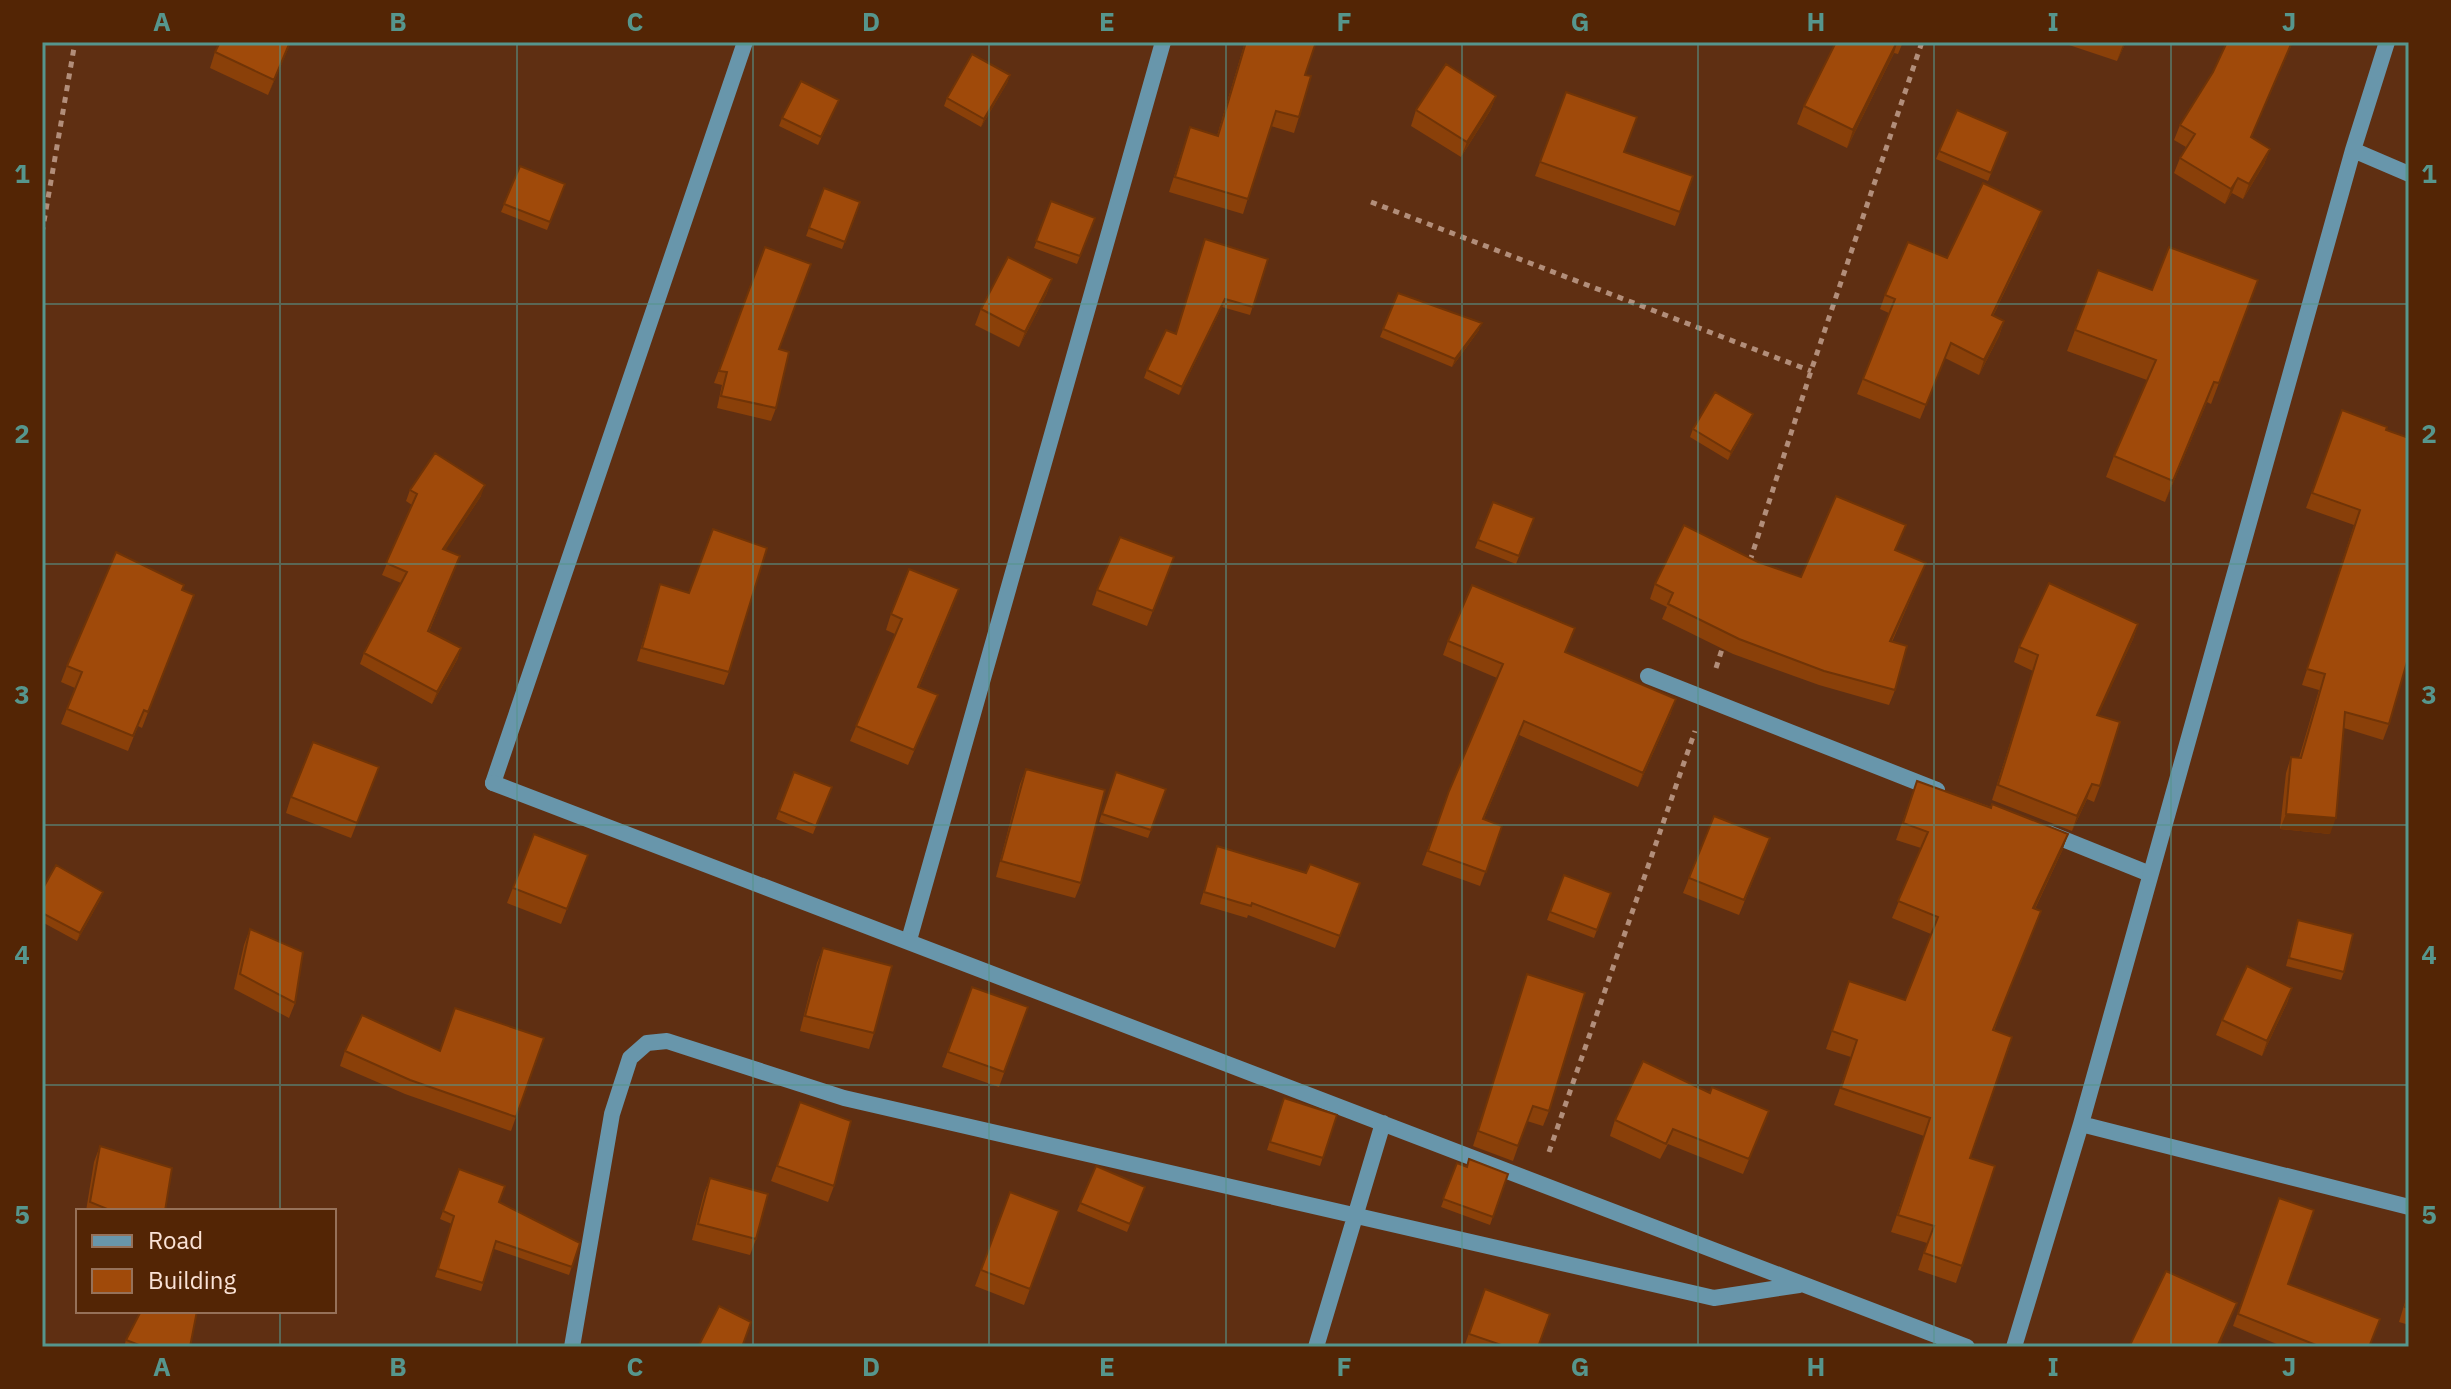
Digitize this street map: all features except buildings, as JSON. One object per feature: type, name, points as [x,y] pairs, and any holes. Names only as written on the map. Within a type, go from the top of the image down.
[{"type":"street","points":[[745,42],[493,783],[1967,1347]]},
{"type":"street","points":[[909,940],[1163,42]]},
{"type":"street","points":[[2014,1347],[2081,1124],[2383,43]]},
{"type":"street","points":[[2353,150],[2409,174]]},
{"type":"street","points":[[1648,676],[1958,798]]},
{"type":"street","points":[[2032,827],[2150,874]]},
{"type":"street","points":[[572,1347],[612,1114],[630,1058],[647,1043],[667,1041],[844,1098],[1714,1298],[1803,1284]]},
{"type":"street","points":[[1316,1347],[1383,1123]]},
{"type":"street","points":[[2081,1124],[2409,1207]]},
{"type":"path","points":[[42,233],[75,42]]},
{"type":"path","points":[[1749,565],[1922,42]]},
{"type":"path","points":[[1371,202],[1811,371]]},
{"type":"path","points":[[1539,1182],[1725,639]]}]
